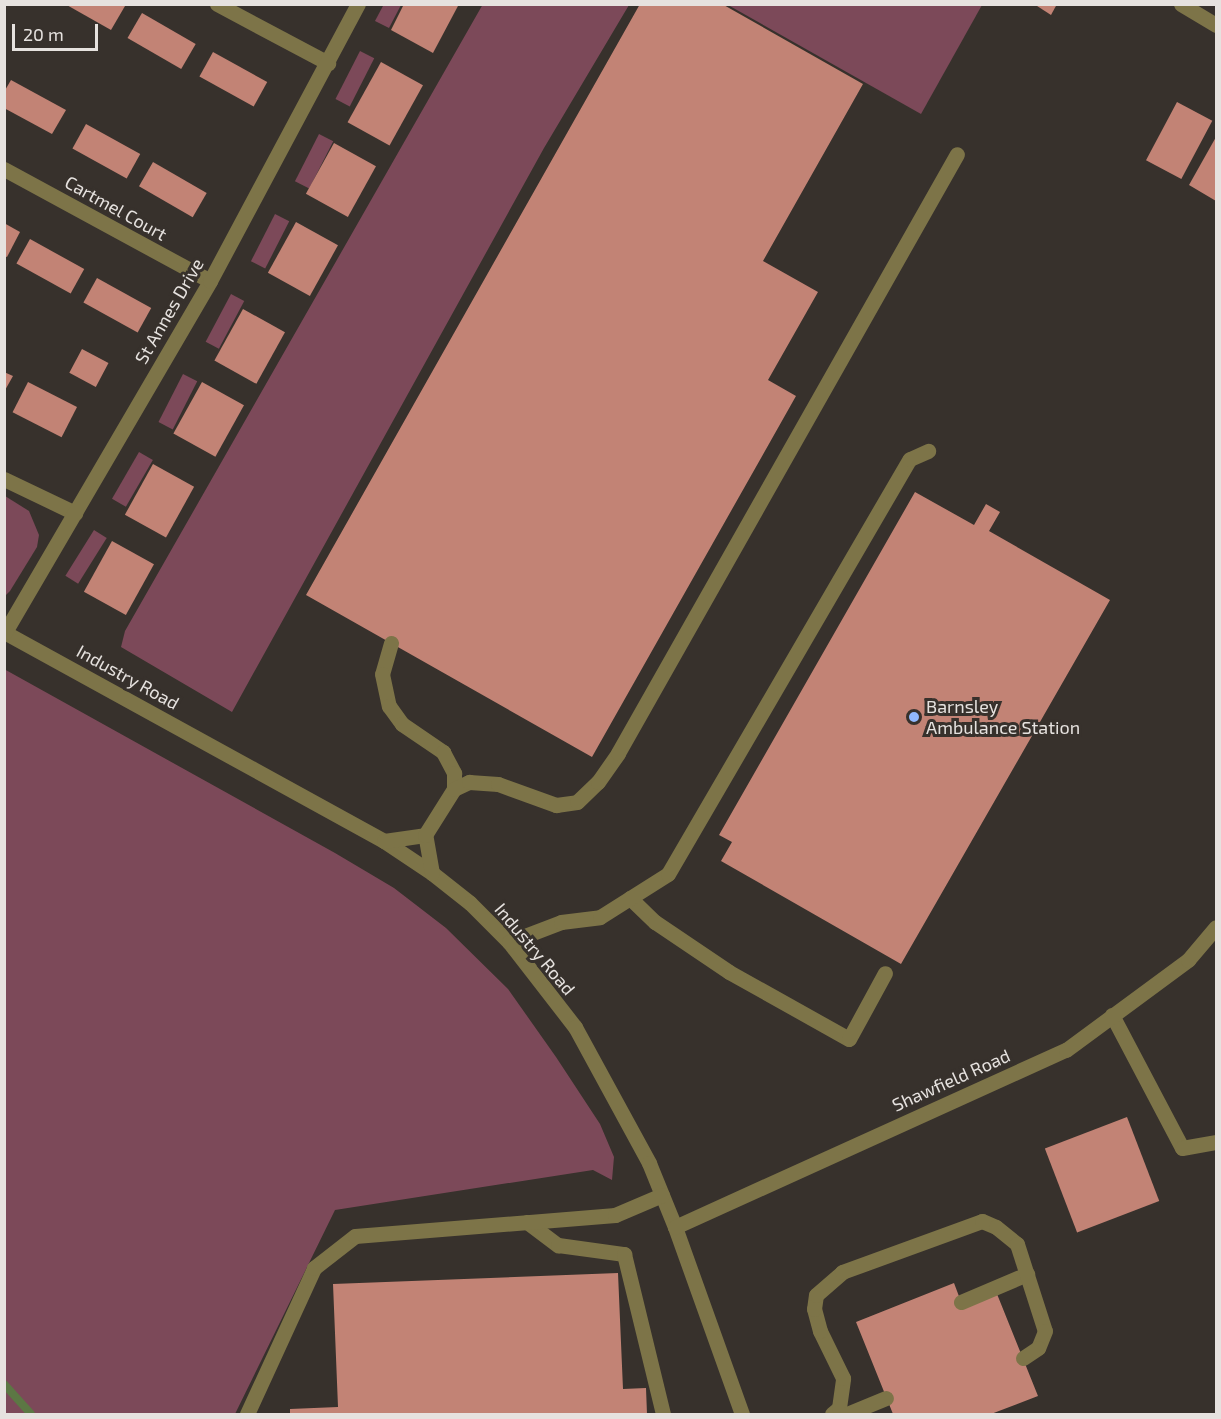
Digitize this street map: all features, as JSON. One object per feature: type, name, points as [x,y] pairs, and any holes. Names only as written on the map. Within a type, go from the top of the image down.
[{"type":"street","points":[[216,4],[328,63]]},
{"type":"street","name":"St Annes Drive","points":[[5,632],[210,281],[358,4]]},
{"type":"street","points":[[1181,4],[1216,25]]},
{"type":"street","points":[[454,789],[469,782],[498,784],[556,805],[577,802],[598,782],[618,753],[957,154]]},
{"type":"street","name":"Cartmel Court","points":[[4,169],[210,281]]},
{"type":"street","points":[[509,942],[561,922],[600,918],[668,874],[910,459],[928,451]]},
{"type":"street","points":[[4,479],[75,513]]},
{"type":"street","name":"Industry Road","points":[[5,632],[384,841],[432,873],[470,903],[509,942],[574,1027],[649,1163],[675,1227],[742,1414]]},
{"type":"street","points":[[390,643],[382,674],[389,706],[402,724],[443,752],[454,773],[454,789],[425,835],[432,873]]},
{"type":"street","points":[[384,841],[425,835]]},
{"type":"street","points":[[630,898],[655,922],[729,972],[849,1039],[885,973]]},
{"type":"street","name":"Shawfield Road","points":[[675,1227],[1066,1050],[1188,960],[1216,927]]},
{"type":"street","points":[[1112,1015],[1182,1148],[1216,1142]]},
{"type":"street","points":[[247,1414],[314,1268],[355,1236],[615,1215],[662,1195]]},
{"type":"street","points":[[832,1414],[839,1408],[843,1378],[820,1331],[814,1310],[816,1295],[842,1272],[982,1221],[996,1227],[1017,1244],[1045,1331],[1038,1347],[1023,1358]]},
{"type":"street","points":[[528,1222],[558,1245],[624,1254],[663,1414]]},
{"type":"street","points":[[961,1302],[1027,1274]]},
{"type":"street","points":[[847,1414],[886,1398]]},
{"type":"shaded area","points":[[384,4],[401,5],[389,28],[375,21]]},
{"type":"shaded area","points":[[483,4],[629,5],[544,148],[232,712],[121,647],[125,631]]},
{"type":"shaded area","points":[[728,5],[982,5],[921,114]]},
{"type":"shaded area","points":[[360,51],[374,58],[350,106],[335,99]]},
{"type":"shaded area","points":[[319,134],[333,141],[309,188],[295,181]]},
{"type":"shaded area","points":[[275,214],[289,221],[265,268],[251,261]]},
{"type":"shaded area","points":[[231,294],[244,301],[219,349],[206,342]]},
{"type":"shaded area","points":[[183,374],[197,381],[173,429],[158,422]]},
{"type":"shaded area","points":[[139,452],[153,460],[126,507],[112,499]]},
{"type":"shaded area","points":[[5,496],[29,511],[39,535],[37,547],[5,596]]},
{"type":"shaded area","points":[[94,530],[107,538],[78,584],[65,576]]},
{"type":"shaded area","points":[[4,669],[335,853],[394,888],[446,928],[508,989],[556,1057],[600,1124],[614,1157],[612,1180],[593,1170],[335,1210],[235,1414],[5,1414]]},
{"type":"building","points":[[65,4],[122,4],[125,6],[111,30]]},
{"type":"building","points":[[404,4],[459,4],[433,53],[391,30]]},
{"type":"building","points":[[640,4],[722,4],[863,84],[763,261],[818,292],[768,380],[796,396],[592,757],[306,595]]},
{"type":"building","points":[[1034,4],[1057,4],[1051,15]]},
{"type":"building","points":[[142,13],[196,44],[181,69],[128,38]]},
{"type":"building","points":[[213,52],[267,82],[254,107],[199,76]]},
{"type":"building","points":[[381,62],[423,85],[390,146],[348,122]]},
{"type":"building","points":[[11,80],[66,110],[52,134],[4,108],[4,92]]},
{"type":"building","points":[[1177,102],[1212,121],[1181,179],[1146,160]]},
{"type":"building","points":[[86,124],[140,154],[127,179],[72,148]]},
{"type":"building","points":[[1216,137],[1216,201],[1189,185]]},
{"type":"building","points":[[334,143],[376,166],[348,217],[306,194]]},
{"type":"building","points":[[153,162],[207,193],[193,217],[139,186]]},
{"type":"building","points":[[296,222],[338,245],[310,296],[268,273]]},
{"type":"building","points":[[4,223],[20,232],[7,257],[4,256]]},
{"type":"building","points":[[30,239],[84,269],[71,294],[16,263]]},
{"type":"building","points":[[97,278],[151,308],[138,333],[83,302]]},
{"type":"building","points":[[243,309],[285,332],[256,384],[214,361]]},
{"type":"building","points":[[82,349],[108,363],[96,387],[69,373]]},
{"type":"building","points":[[4,372],[13,376],[4,392]]},
{"type":"building","points":[[28,382],[77,407],[62,437],[13,412]]},
{"type":"building","points":[[202,382],[244,405],[215,457],[173,434]]},
{"type":"building","points":[[153,464],[194,487],[166,538],[125,515]]},
{"type":"building","name":"Barnsley Ambulance Station","points":[[915,492],[974,525],[986,504],[1000,512],[989,531],[1110,600],[901,964],[721,861],[732,842],[719,835]]},
{"type":"building","points":[[112,541],[154,564],[126,615],[84,592]]},
{"type":"building","points":[[1127,1117],[1159,1201],[1077,1233],[1045,1149]]},
{"type":"building","points":[[618,1273],[623,1389],[646,1388],[647,1414],[290,1414],[290,1409],[338,1407],[333,1284]]},
{"type":"building","points":[[954,1283],[963,1307],[997,1294],[1038,1396],[991,1414],[893,1414],[856,1322]]},
{"type":"waterway","points":[[4,1384],[31,1414]]},
{"type":"place","name":"Barnsley Ambulance Station","points":[[914,717]]}]
